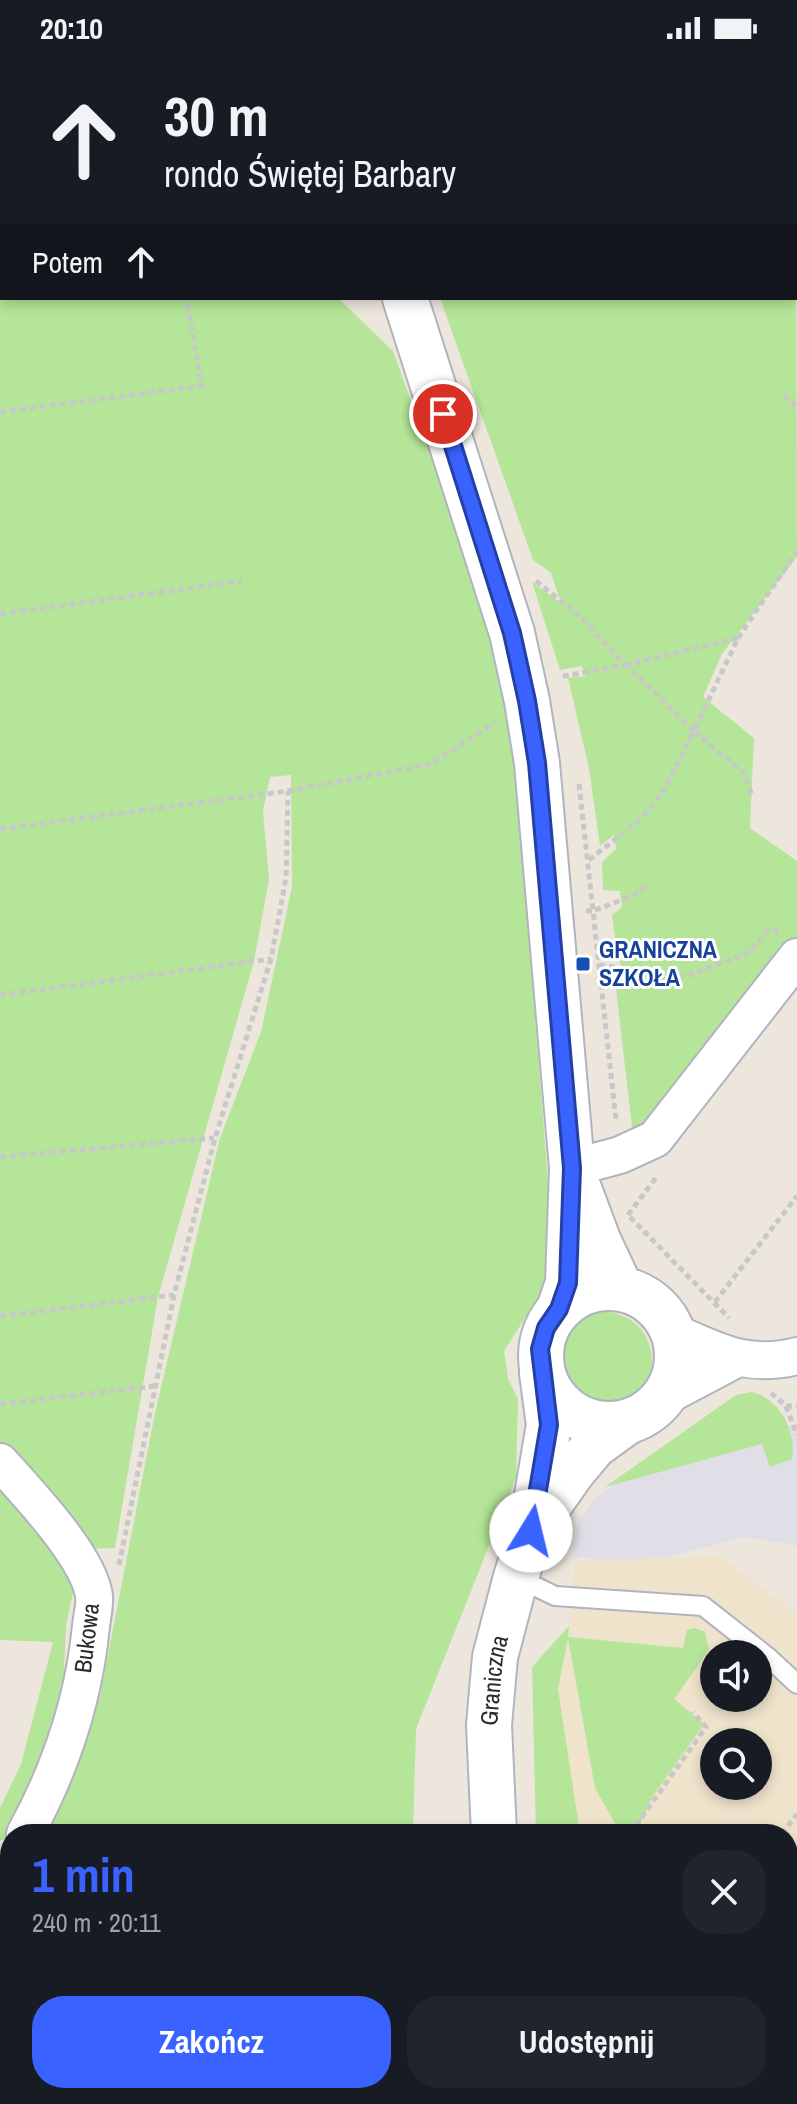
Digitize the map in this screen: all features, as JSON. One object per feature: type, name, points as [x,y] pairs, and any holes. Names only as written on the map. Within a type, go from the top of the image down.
[{"type":"street","points":[[406,300],[512,633],[542,689],[537,763],[572,1168],[568,1283],[559,1309],[543,1338],[540,1349],[542,1371],[550,1391],[564,1408],[583,1420],[605,1424],[627,1422],[648,1413],[664,1397],[736,1359]]},
{"type":"street","points":[[572,1168],[620,1155],[655,1139],[793,945]]},
{"type":"street","points":[[572,1168],[598,1240],[621,1289]]},
{"type":"street","points":[[559,1309],[576,1296],[597,1289],[621,1289],[643,1297],[661,1312],[673,1332],[677,1355],[674,1377],[664,1397]]},
{"type":"street","points":[[673,1332],[736,1359],[797,1356]]},
{"type":"street","name":"Graniczna","points":[[494,1824],[489,1725],[495,1657],[531,1531],[549,1425],[542,1371]]},
{"type":"street","name":"Graniczna","points":[[531,1531],[594,1446],[627,1422]]},
{"type":"street","name":"Bukowa","points":[[0,1462],[75,1550],[94,1595],[88,1663],[73,1718],[45,1796],[30,1824]]},
{"type":"lane","points":[[516,1577],[555,1596],[703,1606],[797,1684]]},
{"type":"path","points":[[0,412],[202,386],[186,300]]},
{"type":"path","points":[[784,395],[797,408]]},
{"type":"path","points":[[589,860],[649,809],[663,792],[738,638],[797,551]]},
{"type":"path","points":[[524,572],[580,616],[625,665],[694,731],[744,773],[752,795]]},
{"type":"path","points":[[0,614],[242,581]]},
{"type":"path","points":[[0,829],[288,791],[431,764],[542,689],[738,638]]},
{"type":"path","points":[[118,1571],[174,1295],[215,1138],[271,959],[286,878],[288,791]]},
{"type":"path","points":[[593,911],[634,895],[647,885]]},
{"type":"path","points":[[599,965],[685,977],[750,952],[768,930],[793,945]]},
{"type":"path","points":[[0,995],[271,959]]},
{"type":"path","points":[[0,1157],[215,1138]]},
{"type":"path","points":[[715,1302],[797,1196]]},
{"type":"path","points":[[0,1316],[174,1295]]},
{"type":"path","points":[[0,1404],[155,1386]]},
{"type":"path","points":[[762,1389],[786,1406],[797,1435]]},
{"type":"path","points":[[786,1406],[797,1406]]},
{"type":"path","points":[[637,1824],[706,1727],[693,1712]]},
{"type":"shaded area","points":[[797,1424],[797,1546],[746,1537],[635,1565],[573,1557],[578,1522],[595,1499],[620,1479]]},
{"type":"shaded area","points":[[721,1556],[797,1614],[797,1824],[577,1824],[554,1669],[568,1636],[575,1561]]},
{"type":"green space","points":[[0,300],[340,300],[393,351],[493,639],[513,736],[555,1271],[504,1351],[508,1379],[518,1399],[516,1478],[416,1729],[413,1824],[41,1824],[75,1771],[100,1696],[155,1413],[220,1138],[261,1032],[292,887],[291,775],[270,777],[263,811],[269,880],[254,961],[158,1297],[115,1548],[90,1549],[0,1447]]},
{"type":"green space","points":[[441,300],[796,300],[797,557],[722,654],[703,697],[754,738],[750,828],[797,861],[797,942],[662,1117],[633,1136],[615,980],[624,969],[618,960],[612,915],[622,907],[620,891],[603,890],[602,862],[616,849],[614,835],[600,846],[589,768],[568,678],[586,676],[582,666],[560,670],[532,582],[561,603],[551,573],[533,560]]},
{"type":"green space","points":[[604,1312],[622,1316],[638,1326],[648,1342],[652,1360],[648,1378],[638,1394],[622,1404],[604,1408],[586,1404],[570,1394],[560,1378],[556,1360],[560,1342],[570,1326],[586,1316]]},
{"type":"green space","points":[[751,1392],[770,1400],[784,1416],[792,1437],[792,1459],[770,1467],[762,1444],[605,1487],[736,1395]]},
{"type":"green space","points":[[0,1474],[55,1546],[74,1588],[66,1625],[62,1718],[15,1824],[0,1824],[0,1808],[21,1764],[53,1642],[0,1640]]},
{"type":"green space","points":[[569,1626],[568,1637],[683,1648],[687,1630],[695,1628],[705,1632],[707,1640],[700,1640],[700,1663],[674,1699],[704,1724],[653,1796],[640,1824],[615,1824],[595,1788],[568,1638],[558,1689],[578,1824],[536,1824],[532,1667]]},
{"type":"place","name":"GRANICZNA SZKOŁA","points":[[583,964]]},
{"type":"route","points":[[443,414],[512,633],[527,701],[537,763],[572,1168],[568,1283],[559,1309],[546,1328],[540,1349],[549,1425],[531,1531]]}]
